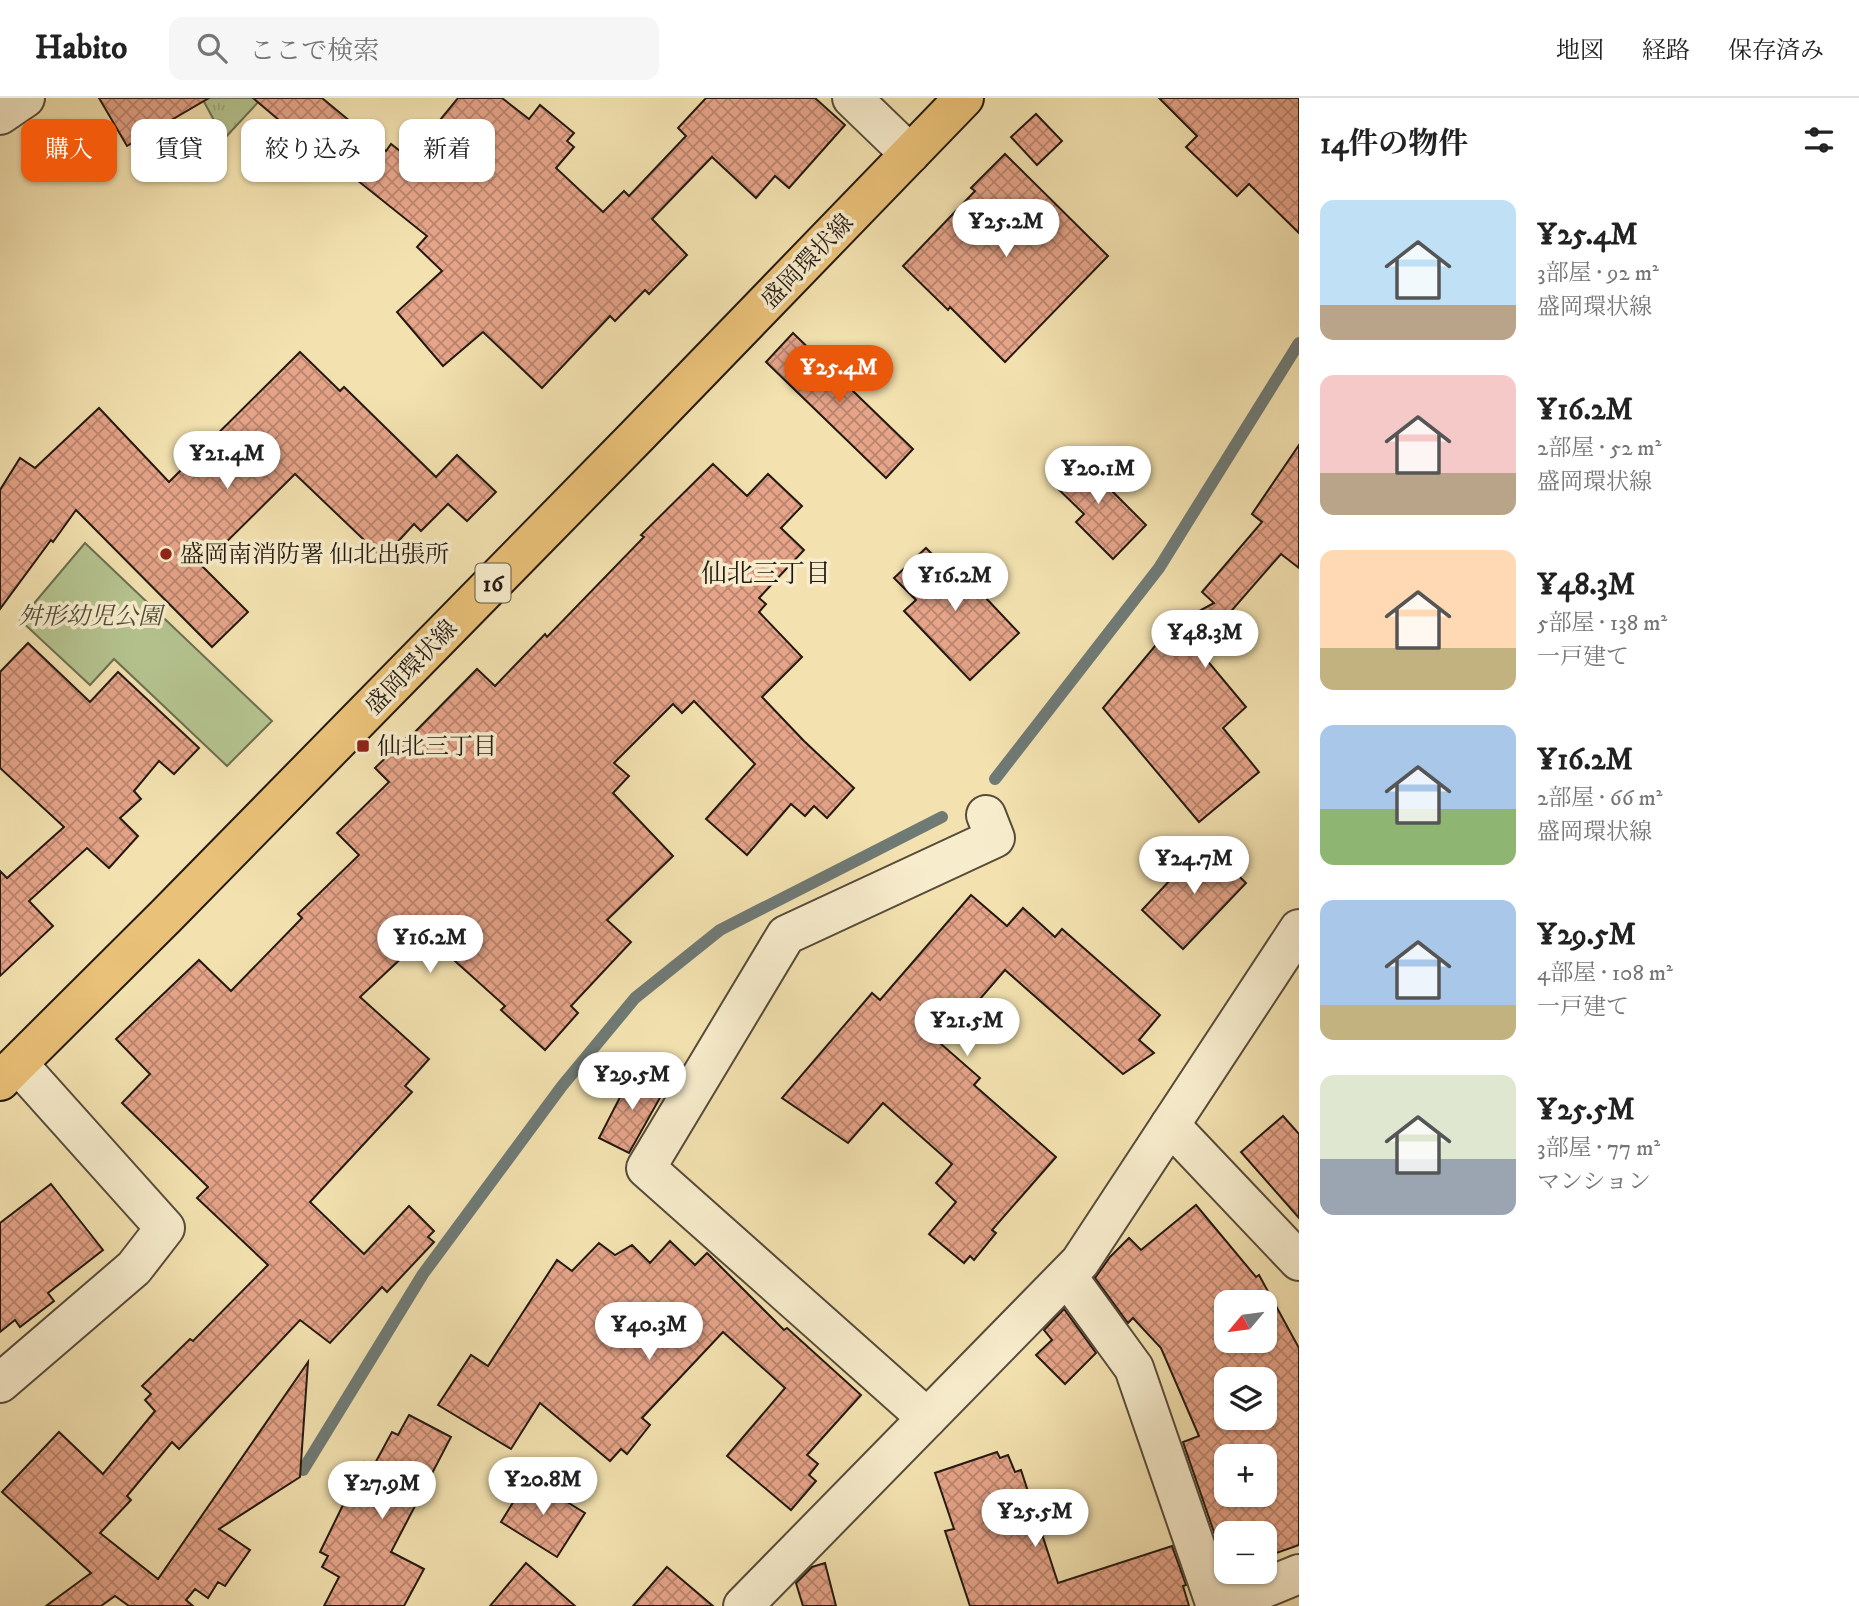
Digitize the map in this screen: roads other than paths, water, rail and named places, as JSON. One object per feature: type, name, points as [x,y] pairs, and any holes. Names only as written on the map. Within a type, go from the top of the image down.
[{"type":"main road","name":"盛岡環状線","points":[[9,1072],[587,487],[964,98]]},
{"type":"street","points":[[0,115],[25,98]]},
{"type":"street","points":[[852,98],[910,154]]},
{"type":"street","points":[[927,1418],[646,1168],[786,935],[995,838],[986,815]]},
{"type":"street","points":[[743,1606],[1080,1262],[1299,929]]},
{"type":"street","points":[[0,1383],[134,1268],[165,1228],[9,1072]]},
{"type":"street","points":[[1170,1125],[1299,1261]]},
{"type":"street","points":[[1067,1276],[1134,1368],[1219,1606],[1299,1574]]},
{"type":"waterway","points":[[995,779],[1159,568],[1299,343]]},
{"type":"waterway","points":[[303,1470],[423,1274],[562,1086],[635,998],[720,930],[942,817]]},
{"type":"place","name":"盛岡南消防署 仙北出張所","points":[[166,554]]},
{"type":"place","name":"仙北三丁目","points":[[363,746]]},
{"type":"district","name":"仙北三丁目","points":[[766,573]]},
{"type":"park label","name":"舛形幼児公園","points":[[90,616]]}]
